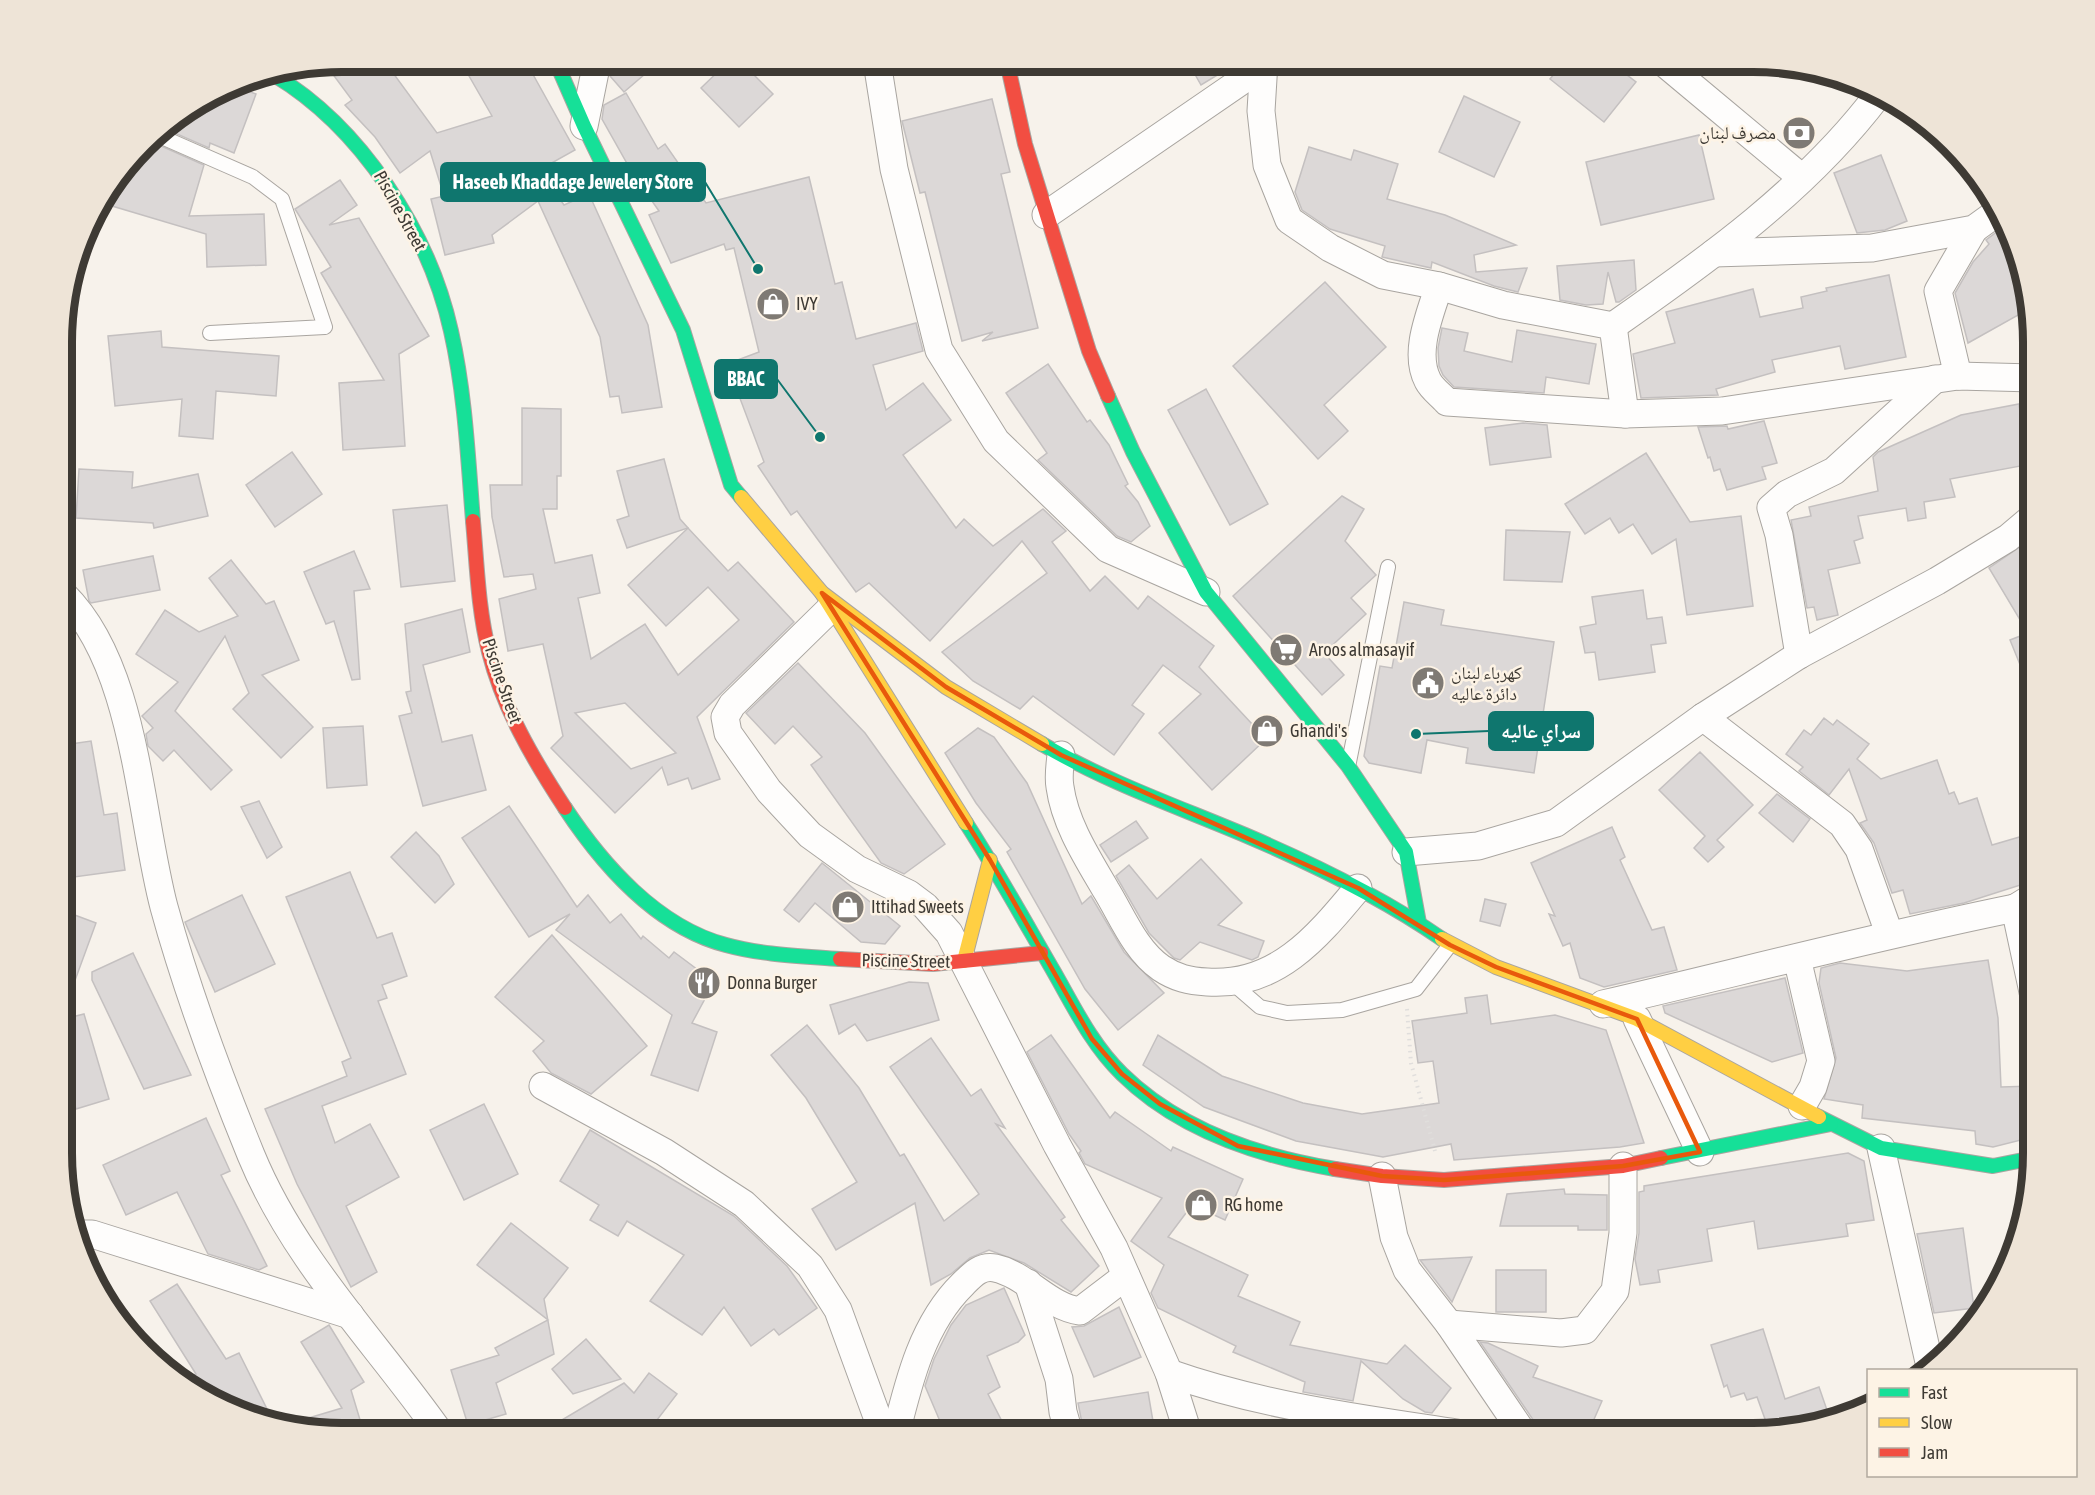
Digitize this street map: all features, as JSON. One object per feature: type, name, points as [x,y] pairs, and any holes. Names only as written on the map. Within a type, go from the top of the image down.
[{"type":"main road","points":[[560,72],[584,126],[683,330],[731,485],[826,601],[990,860],[1041,953],[1103,1055],[1122,1074],[1160,1104],[1197,1127],[1238,1146],[1319,1166],[1382,1176],[1444,1180],[1623,1166],[1831,1124]]},
{"type":"main road","points":[[1009,72],[1025,144],[1089,351],[1133,452],[1206,592],[1348,766],[1406,852],[1419,923]]},
{"type":"main road","name":"Piscine Street","points":[[279,79],[323,109],[354,138],[376,167],[424,253],[450,327],[463,394],[476,585],[489,654],[503,695],[538,766],[571,818],[598,854],[626,884],[688,930],[725,945],[864,961],[933,964],[1041,953]]},
{"type":"main road","points":[[826,601],[946,687],[1108,780],[1247,836],[1358,888],[1419,923],[1450,945],[1496,967],[1603,1004],[1637,1019],[1802,1106],[1831,1124],[1881,1148],[1993,1166],[2023,1160]]},
{"type":"main road","points":[[964,961],[990,860]]},
{"type":"street","points":[[584,126],[595,72]]},
{"type":"street","points":[[879,72],[894,169],[939,350],[996,441],[1108,549],[1206,592]]},
{"type":"street","points":[[1046,215],[1253,72]]},
{"type":"street","points":[[1265,72],[1261,111],[1267,165],[1289,220],[1330,248],[1383,275],[1439,286],[1503,305],[1613,326],[1714,253],[1802,178],[1861,117],[1874,101]]},
{"type":"street","points":[[1675,72],[1802,178]]},
{"type":"street","points":[[1947,377],[1938,291],[1974,229],[1992,216]]},
{"type":"street","points":[[1714,253],[1872,248],[1974,229]]},
{"type":"street","points":[[1439,286],[1425,332],[1422,366],[1429,383],[1447,402],[1625,414],[1722,411],[1947,377],[2023,378]]},
{"type":"street","points":[[1613,326],[1625,414]]},
{"type":"street","points":[[1799,655],[1779,535],[1771,508],[1787,494],[1834,471],[1947,377]]},
{"type":"street","points":[[1406,852],[1478,846],[1556,823],[1703,717],[1799,655],[1937,581],[2008,538],[2023,525]]},
{"type":"street","points":[[826,601],[732,705],[725,717],[728,733],[769,791],[796,821],[857,869],[909,894],[925,906],[949,933],[1126,1276],[1169,1373],[1185,1423]]},
{"type":"street","points":[[72,603],[79,610],[98,641],[112,674],[123,709],[164,905],[189,992],[252,1155],[291,1233],[432,1423]]},
{"type":"street","points":[[1703,717],[1842,824],[1859,849],[1889,933]]},
{"type":"street","points":[[1061,755],[1059,786],[1065,808],[1085,854],[1142,950],[1160,967],[1184,980],[1229,981],[1260,976],[1300,951],[1358,888]]},
{"type":"street","points":[[1603,1004],[1797,958],[1889,933],[2023,903]]},
{"type":"street","points":[[1797,958],[1821,1061],[1813,1087],[1802,1106]]},
{"type":"street","points":[[1637,1019],[1700,1152]]},
{"type":"street","points":[[543,1086],[664,1152],[744,1204],[810,1266],[838,1310],[879,1423]]},
{"type":"street","points":[[1881,1148],[1928,1358]]},
{"type":"street","points":[[1449,1324],[1561,1333],[1585,1330],[1615,1291],[1623,1233],[1623,1166]]},
{"type":"street","points":[[1382,1176],[1394,1237],[1407,1270],[1449,1324],[1516,1423]]},
{"type":"street","points":[[84,1234],[92,1234],[350,1315]]},
{"type":"street","points":[[899,1423],[911,1374],[927,1336],[950,1297],[978,1269],[994,1268],[1028,1283],[1065,1309],[1080,1311],[1126,1276]]},
{"type":"street","points":[[1028,1283],[1059,1379],[1067,1423]]},
{"type":"street","points":[[1169,1373],[1242,1397],[1325,1414],[1388,1423]]},
{"type":"lane","points":[[165,138],[253,177],[282,199],[325,327],[210,333]]},
{"type":"lane","points":[[1348,766],[1388,567]]},
{"type":"lane","points":[[1229,981],[1260,1007],[1287,1013],[1342,1010],[1416,989],[1450,945]]},
{"type":"path","points":[[1416,989],[1407,1008],[1411,1063],[1444,1180]]},
{"type":"highlighted area","points":[[822,593],[946,687],[1061,755],[1358,888],[1450,945],[1496,967],[1637,1019],[1700,1152],[1623,1166],[1444,1180],[1382,1176],[1238,1146],[1160,1104],[1122,1074],[1092,1039],[990,860]]},
{"type":"building","points":[[392,72],[437,133],[492,116],[467,72],[532,72],[575,150],[539,170],[564,205],[589,194],[648,325],[662,407],[622,413],[619,396],[610,397],[600,337],[538,201],[492,235],[494,243],[445,255],[431,199],[444,196],[430,151],[400,173],[375,137],[345,105],[352,100],[332,73]]},
{"type":"building","points":[[611,72],[647,72],[624,92],[610,76]]},
{"type":"building","points":[[718,72],[751,72],[773,94],[739,127],[701,88]]},
{"type":"building","points":[[1194,72],[1222,72],[1201,85]]},
{"type":"building","points":[[1556,72],[1623,72],[1636,82],[1604,122],[1550,79]]},
{"type":"building","points":[[246,90],[256,94],[234,153],[210,143],[209,148],[173,132],[207,108],[223,100]]},
{"type":"building","points":[[626,93],[658,149],[665,144],[706,203],[809,177],[835,284],[842,282],[856,339],[916,323],[923,351],[873,365],[886,410],[923,383],[951,420],[903,455],[956,528],[964,519],[993,546],[1043,509],[1066,531],[1052,542],[1090,591],[1105,576],[1138,609],[1148,596],[1214,646],[1199,667],[1266,739],[1212,790],[1159,733],[1201,694],[1163,665],[1132,705],[1144,714],[1114,755],[1033,696],[1020,709],[973,681],[942,652],[1047,573],[1022,541],[930,641],[869,583],[856,592],[797,511],[791,515],[758,466],[764,462],[727,364],[759,352],[734,248],[726,250],[724,244],[671,263],[649,215],[659,211],[633,174],[602,119],[604,105]]},
{"type":"building","points":[[1464,96],[1520,122],[1494,177],[1439,152]]},
{"type":"building","points":[[992,99],[1010,172],[1001,174],[1038,328],[982,341],[993,332],[962,341],[925,192],[920,193],[902,121]]},
{"type":"building","points":[[1699,135],[1714,199],[1601,225],[1586,162]]},
{"type":"building","points":[[158,145],[204,165],[189,216],[264,214],[266,265],[207,267],[206,234],[109,205],[139,164]]},
{"type":"building","points":[[1309,147],[1351,160],[1354,150],[1398,164],[1387,199],[1445,215],[1516,245],[1474,255],[1476,272],[1527,268],[1518,292],[1494,286],[1432,262],[1431,268],[1382,257],[1385,246],[1330,229],[1302,210],[1295,192]]},
{"type":"building","points":[[1881,155],[1907,221],[1885,230],[1857,233],[1834,173]]},
{"type":"building","points":[[340,180],[357,205],[329,225],[359,218],[429,336],[399,354],[405,446],[343,450],[339,383],[384,380],[321,273],[331,267],[295,209]]},
{"type":"building","points":[[1998,231],[2014,272],[2021,313],[1968,343],[1955,293],[1973,262],[1989,244],[1986,240]]},
{"type":"building","points":[[1634,260],[1636,290],[1619,302],[1616,302],[1608,272],[1603,304],[1586,305],[1560,300],[1557,266]]},
{"type":"building","points":[[1889,275],[1906,357],[1845,369],[1840,346],[1772,360],[1775,372],[1716,389],[1718,395],[1641,398],[1633,354],[1675,343],[1666,312],[1753,289],[1760,317],[1803,308],[1801,297],[1827,291],[1826,288]]},
{"type":"building","points":[[1325,282],[1386,347],[1324,405],[1348,431],[1318,459],[1233,366]]},
{"type":"building","points":[[1442,328],[1468,333],[1464,351],[1512,362],[1517,330],[1596,344],[1589,384],[1546,377],[1544,393],[1454,387],[1443,375],[1439,366],[1438,348]]},
{"type":"building","points":[[161,331],[162,347],[279,356],[276,396],[216,391],[213,439],[179,436],[182,399],[115,406],[108,336]]},
{"type":"building","points":[[1048,364],[1087,422],[1090,420],[1109,445],[1128,484],[1125,486],[1138,502],[1150,526],[1131,542],[1117,536],[1038,460],[1047,453],[1006,393]]},
{"type":"building","points":[[1206,389],[1268,504],[1230,525],[1168,410]]},
{"type":"building","points":[[2019,404],[2023,466],[1950,479],[1955,497],[1924,502],[1926,518],[1908,521],[1906,508],[1858,516],[1863,538],[1854,541],[1860,563],[1828,570],[1838,615],[1817,620],[1814,607],[1807,608],[1791,520],[1811,516],[1809,507],[1878,491],[1873,457],[1878,452],[1961,415]]},
{"type":"building","points":[[522,408],[561,409],[561,476],[557,476],[557,509],[543,509],[555,563],[592,555],[600,593],[578,598],[591,659],[645,624],[678,675],[739,620],[708,587],[666,626],[628,585],[688,528],[728,571],[738,562],[794,622],[697,717],[720,779],[692,789],[688,778],[668,785],[662,767],[615,813],[551,748],[563,736],[543,644],[508,651],[499,599],[536,589],[533,574],[504,577],[492,517],[490,485],[522,485]],"holes":[[[625,703],[676,753],[631,769],[575,713]]]},
{"type":"building","points":[[1764,421],[1777,463],[1762,467],[1766,479],[1727,490],[1720,469],[1714,471],[1710,457],[1708,458],[1698,427],[1727,426],[1728,429]]},
{"type":"building","points":[[1523,423],[1547,425],[1551,457],[1490,465],[1485,428]]},
{"type":"building","points":[[292,452],[322,494],[275,527],[246,485]]},
{"type":"building","points":[[1646,453],[1690,522],[1741,516],[1753,606],[1687,615],[1676,539],[1652,554],[1633,524],[1619,533],[1610,518],[1585,534],[1565,504]]},
{"type":"building","points":[[664,459],[680,519],[688,528],[627,548],[617,520],[629,516],[617,471]]},
{"type":"building","points":[[79,469],[133,472],[132,488],[198,474],[208,516],[154,528],[153,523],[76,518]]},
{"type":"building","points":[[1342,496],[1364,509],[1345,541],[1376,575],[1351,598],[1366,614],[1324,653],[1344,675],[1322,695],[1233,596]]},
{"type":"building","points":[[447,505],[455,581],[401,587],[393,510]]},
{"type":"building","points":[[1506,530],[1570,532],[1562,582],[1504,580]]},
{"type":"building","points":[[2023,545],[2023,625],[1989,568]]},
{"type":"building","points":[[354,551],[370,589],[354,591],[360,679],[352,680],[334,621],[326,624],[304,572]]},
{"type":"building","points":[[153,556],[160,590],[91,603],[89,601],[83,570]]},
{"type":"building","points":[[231,560],[266,604],[274,601],[299,660],[262,675],[313,727],[281,758],[233,709],[249,693],[225,636],[175,711],[232,770],[211,790],[174,750],[163,761],[148,746],[146,734],[153,728],[142,716],[178,682],[136,654],[165,610],[199,632],[238,616],[209,578]]},
{"type":"building","points":[[1643,590],[1647,619],[1662,617],[1666,643],[1651,645],[1655,672],[1599,680],[1595,652],[1585,653],[1580,627],[1596,624],[1592,597]]},
{"type":"building","points":[[1404,602],[1444,610],[1441,625],[1554,642],[1534,773],[1466,763],[1468,748],[1427,740],[1421,773],[1369,763],[1364,756],[1380,666],[1392,668]]},
{"type":"building","points":[[462,609],[470,652],[423,665],[442,742],[472,735],[486,790],[423,806],[399,716],[412,713],[406,692],[411,691],[405,624]]},
{"type":"building","points":[[2023,635],[2023,672],[2010,640]]},
{"type":"building","points":[[798,663],[865,733],[945,844],[904,874],[881,863],[811,765],[822,757],[793,726],[775,744],[746,713]]},
{"type":"building","points":[[1824,718],[1833,725],[1837,720],[1869,744],[1857,759],[1881,779],[1937,760],[1949,794],[1954,792],[1959,804],[1977,798],[1992,845],[2023,836],[2023,884],[1964,903],[1910,914],[1903,890],[1892,893],[1874,843],[1860,823],[1867,820],[1849,769],[1829,795],[1799,771],[1803,767],[1786,754],[1804,730],[1811,735]]},
{"type":"building","points":[[363,726],[367,785],[327,788],[323,728]]},
{"type":"building","points":[[978,728],[994,737],[1027,783],[1082,904],[1091,896],[1124,952],[1164,993],[1118,1030],[1085,989],[1007,852],[1011,849],[976,803],[945,753]]},
{"type":"building","points":[[91,741],[104,815],[117,813],[125,870],[74,877],[72,744]]},
{"type":"building","points":[[1700,752],[1753,805],[1717,840],[1724,847],[1708,862],[1694,848],[1705,836],[1659,790]]},
{"type":"building","points":[[1777,794],[1810,819],[1793,842],[1759,813]]},
{"type":"building","points":[[259,801],[282,847],[267,858],[241,807]]},
{"type":"building","points":[[509,806],[577,907],[588,895],[610,923],[621,914],[641,939],[643,936],[669,958],[674,952],[714,982],[692,1023],[717,1032],[698,1091],[651,1075],[672,1015],[556,930],[570,914],[529,937],[462,838]]},
{"type":"building","points":[[1136,821],[1148,838],[1111,862],[1100,845]]},
{"type":"building","points":[[1612,827],[1625,857],[1620,860],[1652,930],[1664,927],[1677,970],[1604,987],[1580,978],[1570,943],[1563,946],[1549,914],[1555,916],[1531,863]]},
{"type":"building","points":[[416,832],[439,856],[454,884],[435,903],[391,857]]},
{"type":"building","points":[[1201,859],[1242,903],[1218,925],[1264,941],[1258,957],[1252,960],[1200,942],[1180,960],[1174,958],[1149,933],[1116,876],[1129,865],[1157,899]]},
{"type":"building","name":"Ittihad Sweets","points":[[822,863],[900,926],[885,944],[861,942],[815,903],[799,922],[784,910]]},
{"type":"building","points":[[350,872],[377,938],[392,933],[407,976],[382,985],[387,998],[378,1001],[406,1074],[322,1106],[335,1143],[370,1124],[399,1177],[346,1206],[377,1272],[351,1287],[297,1184],[265,1109],[347,1076],[342,1062],[351,1058],[286,897]]},
{"type":"building","points":[[242,895],[275,964],[215,992],[185,922]]},
{"type":"building","points":[[1485,899],[1506,904],[1500,926],[1480,921]]},
{"type":"building","points":[[72,914],[96,923],[72,989]]},
{"type":"building","points":[[552,935],[647,1046],[591,1094],[551,1073],[533,1051],[544,1041],[495,997]]},
{"type":"building","points":[[133,953],[191,1075],[144,1089],[92,980],[92,972]]},
{"type":"building","points":[[1988,960],[1998,1018],[2001,1087],[2023,1086],[2023,1140],[1993,1147],[1976,1144],[1975,1131],[1862,1118],[1863,1105],[1824,1099],[1836,1058],[1819,983],[1821,968],[1840,963],[1907,971]]},
{"type":"building","points":[[1785,978],[1803,1053],[1772,1062],[1665,1013],[1663,1006]]},
{"type":"building","points":[[909,982],[928,983],[939,1020],[867,1041],[855,1024],[839,1034],[830,1005]]},
{"type":"building","points":[[1487,995],[1491,1024],[1555,1015],[1606,1030],[1644,1143],[1620,1147],[1454,1160],[1451,1144],[1383,1157],[1296,1141],[1204,1107],[1143,1065],[1158,1035],[1222,1076],[1303,1103],[1362,1114],[1439,1103],[1433,1061],[1418,1063],[1412,1021],[1467,1013],[1465,998]]},
{"type":"building","points":[[84,1014],[109,1099],[76,1109],[72,1095],[72,1017]]},
{"type":"building","points":[[807,1025],[859,1088],[900,1156],[904,1154],[944,1221],[979,1194],[890,1067],[931,1038],[971,1096],[981,1089],[1005,1128],[996,1124],[1065,1217],[1061,1220],[1099,1266],[1071,1292],[1024,1263],[989,1250],[970,1258],[951,1274],[931,1285],[915,1203],[836,1250],[812,1209],[857,1182],[806,1098],[771,1055]]},
{"type":"building","points":[[1051,1035],[1110,1118],[1115,1112],[1171,1151],[1173,1147],[1243,1179],[1225,1220],[1192,1205],[1168,1237],[1248,1275],[1238,1296],[1300,1322],[1290,1345],[1387,1364],[1405,1345],[1451,1388],[1432,1413],[1425,1412],[1403,1399],[1361,1361],[1353,1401],[1303,1392],[1305,1382],[1233,1352],[1236,1346],[1158,1308],[1151,1293],[1164,1265],[1131,1241],[1162,1198],[1085,1164],[1079,1153],[1081,1151],[1069,1134],[1027,1052]]},
{"type":"building","points":[[484,1104],[518,1174],[464,1200],[430,1130]]},
{"type":"building","points":[[206,1118],[230,1171],[221,1175],[267,1266],[259,1270],[208,1254],[177,1192],[126,1215],[103,1165]]},
{"type":"building","points":[[590,1130],[734,1216],[787,1266],[817,1308],[779,1335],[774,1329],[751,1346],[724,1307],[702,1335],[650,1301],[684,1255],[627,1221],[618,1236],[590,1220],[599,1205],[560,1181]]},
{"type":"building","points":[[1848,1153],[1864,1161],[1874,1220],[1846,1224],[1848,1236],[1758,1249],[1754,1221],[1707,1229],[1712,1261],[1658,1270],[1660,1282],[1640,1285],[1635,1259],[1639,1233],[1639,1192],[1644,1191],[1644,1186]]},
{"type":"building","points":[[1564,1189],[1565,1194],[1607,1195],[1607,1230],[1578,1230],[1578,1226],[1500,1226],[1507,1194]]},
{"type":"building","points":[[511,1223],[568,1268],[544,1299],[548,1320],[477,1265]]},
{"type":"building","points":[[1963,1228],[1973,1308],[1934,1313],[1917,1234]]},
{"type":"building","points":[[1472,1257],[1452,1302],[1420,1260]]},
{"type":"building","points":[[1496,1270],[1546,1270],[1546,1312],[1496,1312]]},
{"type":"building","points":[[177,1284],[226,1359],[239,1353],[269,1413],[223,1395],[191,1376],[196,1374],[150,1301]]},
{"type":"building","points":[[1004,1288],[1025,1335],[1018,1342],[987,1356],[1000,1387],[988,1394],[1003,1423],[941,1423],[925,1386],[934,1359],[951,1325],[966,1305]]},
{"type":"building","points":[[1119,1307],[1141,1357],[1094,1377],[1072,1327],[1084,1326]]},
{"type":"building","points":[[548,1320],[554,1354],[496,1383],[506,1414],[467,1423],[451,1370],[499,1355],[495,1348]]},
{"type":"building","points":[[329,1325],[364,1382],[351,1390],[361,1423],[301,1420],[342,1408],[301,1342]]},
{"type":"building","points":[[1763,1329],[1785,1399],[1819,1387],[1828,1413],[1788,1421],[1766,1422],[1757,1397],[1747,1400],[1744,1393],[1731,1397],[1727,1385],[1724,1387],[1711,1345]]},
{"type":"building","points":[[586,1339],[621,1379],[573,1394],[552,1369]]},
{"type":"building","points":[[1480,1342],[1488,1343],[1538,1366],[1533,1377],[1602,1401],[1592,1423],[1535,1423]]},
{"type":"building","points":[[649,1373],[677,1394],[655,1423],[557,1423],[624,1383],[634,1393]]},
{"type":"building","points":[[1148,1392],[1153,1423],[1082,1423],[1078,1403]]},
{"type":"traffic: fast","points":[[560,72],[584,126],[683,330],[731,485],[741,497]]},
{"type":"traffic: fast","points":[[280,79],[306,97],[335,123],[362,153],[387,185],[426,257],[441,294],[456,354],[473,521]]},
{"type":"traffic: fast","points":[[1108,396],[1133,452],[1206,592],[1348,766],[1406,852],[1419,923]]},
{"type":"traffic: fast","points":[[1042,744],[1117,782],[1245,835],[1321,870],[1371,895],[1442,939]]},
{"type":"traffic: fast","points":[[565,808],[614,871],[654,909],[677,924],[726,945],[782,955],[840,959]]},
{"type":"traffic: fast","points":[[966,823],[1084,1025],[1111,1063],[1122,1074],[1168,1111],[1221,1138],[1277,1157],[1335,1169]]},
{"type":"traffic: fast","points":[[1819,1117],[1881,1148],[1993,1166],[2023,1160]]},
{"type":"traffic: fast","points":[[1661,1158],[1831,1124]]},
{"type":"traffic: slow","points":[[741,497],[822,593],[946,687],[1042,744]]},
{"type":"traffic: slow","points":[[822,593],[966,823]]},
{"type":"traffic: slow","points":[[964,961],[990,860]]},
{"type":"traffic: slow","points":[[1442,939],[1496,967],[1637,1019],[1819,1117]]},
{"type":"traffic: jam","points":[[1009,72],[1025,144],[1089,351],[1108,396]]},
{"type":"traffic: jam","points":[[473,521],[482,620],[495,673],[520,733],[565,808]]},
{"type":"traffic: jam","points":[[840,959],[933,964],[1041,953]]},
{"type":"traffic: jam","points":[[1335,1169],[1382,1176],[1444,1180],[1623,1166],[1661,1158]]},
{"type":"place","name":"مصرف لبنان","points":[[1799,133]]},
{"type":"place","name":"Haseeb Khaddage Jewelery Store","points":[[758,269]]},
{"type":"place","name":"IVY","points":[[773,304]]},
{"type":"place","name":"BBAC","points":[[820,437]]},
{"type":"place","name":"Aroos almasayif","points":[[1286,650]]},
{"type":"place","name":"كهرباء لبنان دائرة عاليه","points":[[1428,683]]},
{"type":"place","name":"Ghandi's","points":[[1267,731]]},
{"type":"place","name":"سراي عاليه","points":[[1416,734]]},
{"type":"place","name":"Ittihad Sweets","points":[[848,907]]},
{"type":"place","name":"Donna Burger","points":[[704,983]]},
{"type":"place","name":"RG home","points":[[1201,1205]]}]
